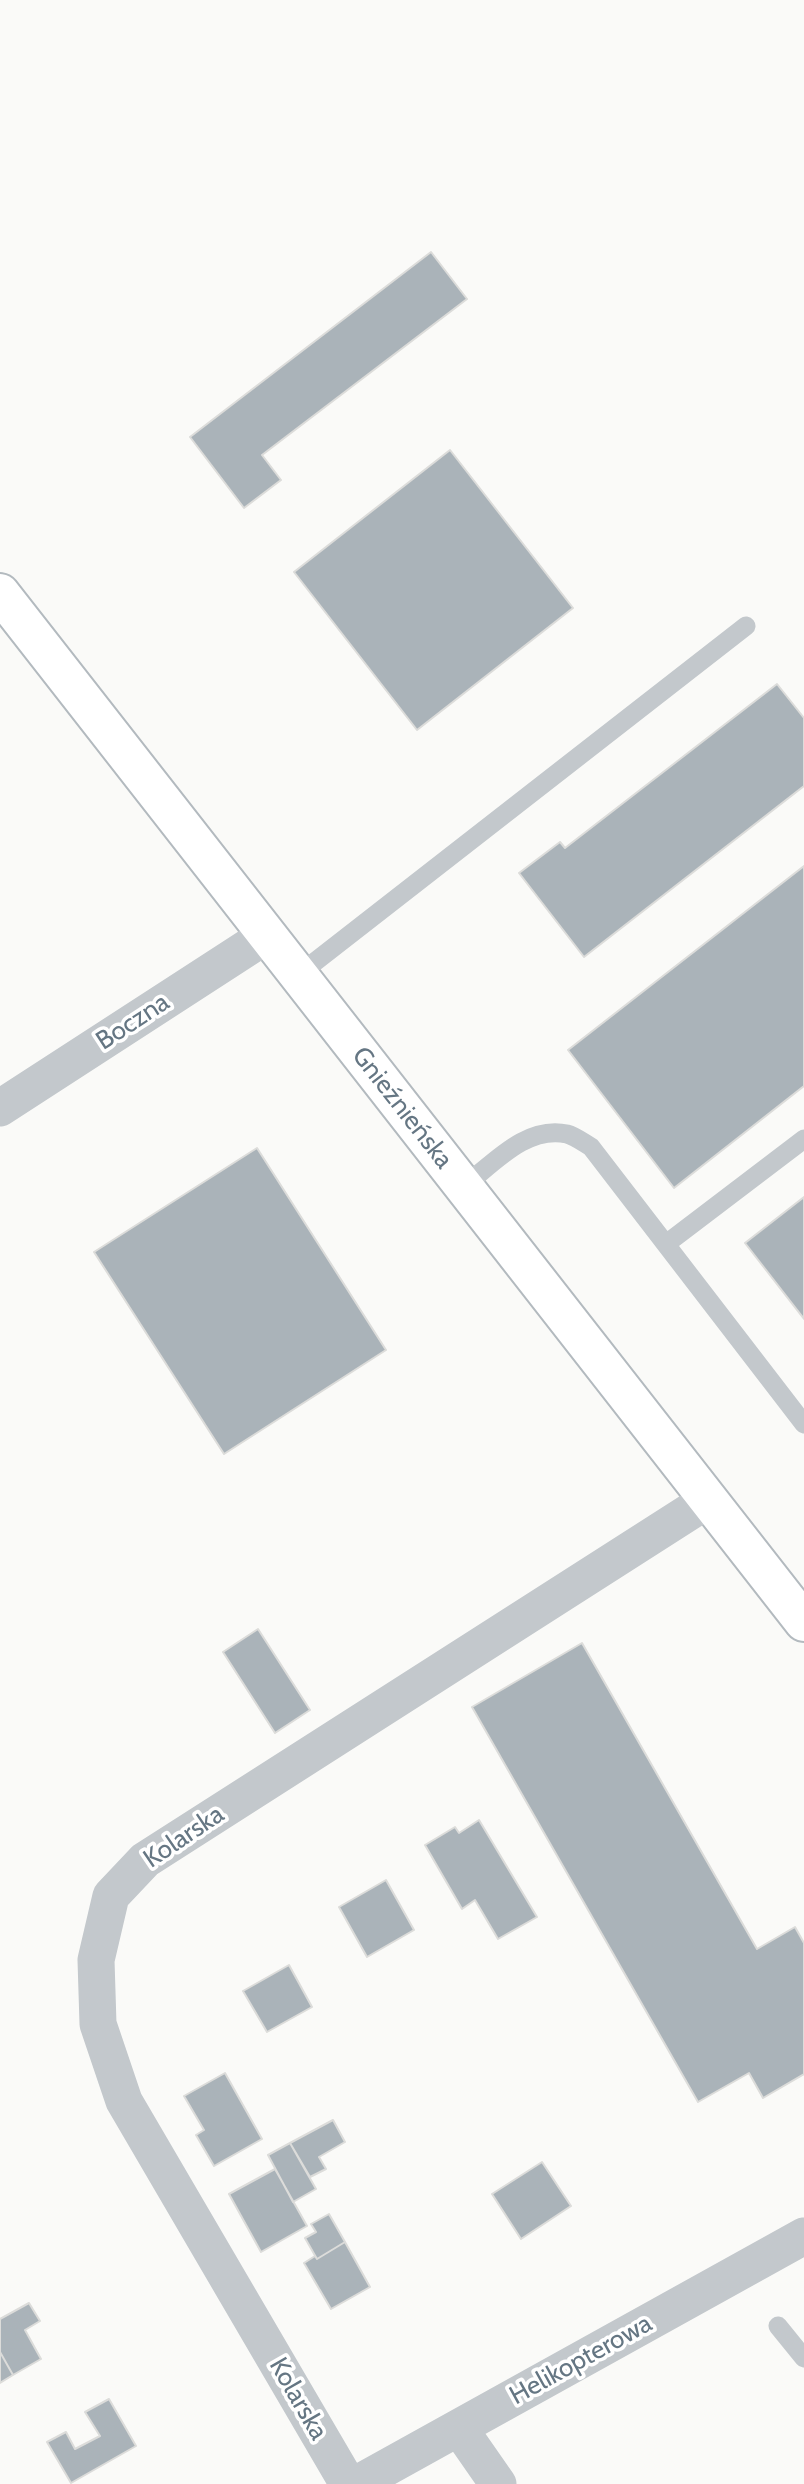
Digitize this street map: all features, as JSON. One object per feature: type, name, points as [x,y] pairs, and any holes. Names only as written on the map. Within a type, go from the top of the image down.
[{"type":"main road","name":"Gnieźnieńska","points":[[0,593],[804,1622]]},
{"type":"street","name":"Boczna","points":[[0,1108],[267,935]]},
{"type":"street","name":"Kolarska","points":[[348,2484],[124,2101],[98,2024],[96,1960],[111,1896],[145,1860],[708,1500]]},
{"type":"street","name":"Helikopterowa","points":[[357,2484],[804,2236]]},
{"type":"street","points":[[458,2428],[498,2484]]},
{"type":"lane","points":[[298,975],[746,626]]},
{"type":"lane","points":[[463,1186],[525,1139],[546,1133],[569,1134],[591,1147],[804,1424]]},
{"type":"lane","points":[[666,1244],[804,1139]]},
{"type":"lane","points":[[778,2326],[804,2358]]},
{"type":"building","points":[[431,252],[467,299],[262,455],[281,480],[244,508],[190,437]]},
{"type":"building","points":[[450,450],[573,608],[417,730],[294,572]]},
{"type":"building","points":[[777,684],[804,718],[804,786],[584,957],[519,873],[560,842],[565,848]]},
{"type":"building","points":[[804,866],[804,1086],[674,1188],[568,1050]]},
{"type":"building","points":[[257,1148],[386,1350],[224,1454],[94,1252]]},
{"type":"building","points":[[804,1197],[804,1319],[745,1243]]},
{"type":"building","points":[[258,1629],[310,1710],[275,1733],[223,1652]]},
{"type":"building","points":[[582,1643],[757,1949],[795,1927],[804,1943],[804,2074],[763,2098],[749,2073],[698,2102],[472,1707]]},
{"type":"building","points":[[479,1820],[537,1917],[498,1939],[475,1900],[462,1909],[425,1845],[455,1827],[459,1833]]},
{"type":"building","points":[[386,1880],[414,1930],[367,1957],[339,1907]]},
{"type":"building","points":[[289,1965],[312,2007],[267,2032],[243,1991]]},
{"type":"building","points":[[225,2073],[262,2139],[214,2166],[196,2135],[204,2130],[184,2096]]},
{"type":"building","points":[[333,2120],[345,2142],[319,2157],[326,2169],[310,2177],[290,2143]]},
{"type":"building","points":[[290,2143],[316,2189],[293,2202],[268,2155]]},
{"type":"building","points":[[542,2162],[571,2206],[521,2239],[492,2194]]},
{"type":"building","points":[[275,2169],[307,2226],[261,2252],[229,2194]]},
{"type":"building","points":[[329,2214],[345,2242],[317,2259],[305,2238],[316,2232],[311,2224]]},
{"type":"building","points":[[345,2242],[370,2287],[331,2309],[304,2263],[315,2256],[317,2259]]},
{"type":"building","points":[[29,2303],[40,2321],[25,2330],[41,2359],[13,2375],[0,2352],[0,2319]]},
{"type":"building","points":[[0,2352],[13,2375],[0,2383]]},
{"type":"building","points":[[109,2399],[136,2446],[71,2483],[47,2442],[66,2432],[75,2449],[100,2436],[85,2412]]}]
